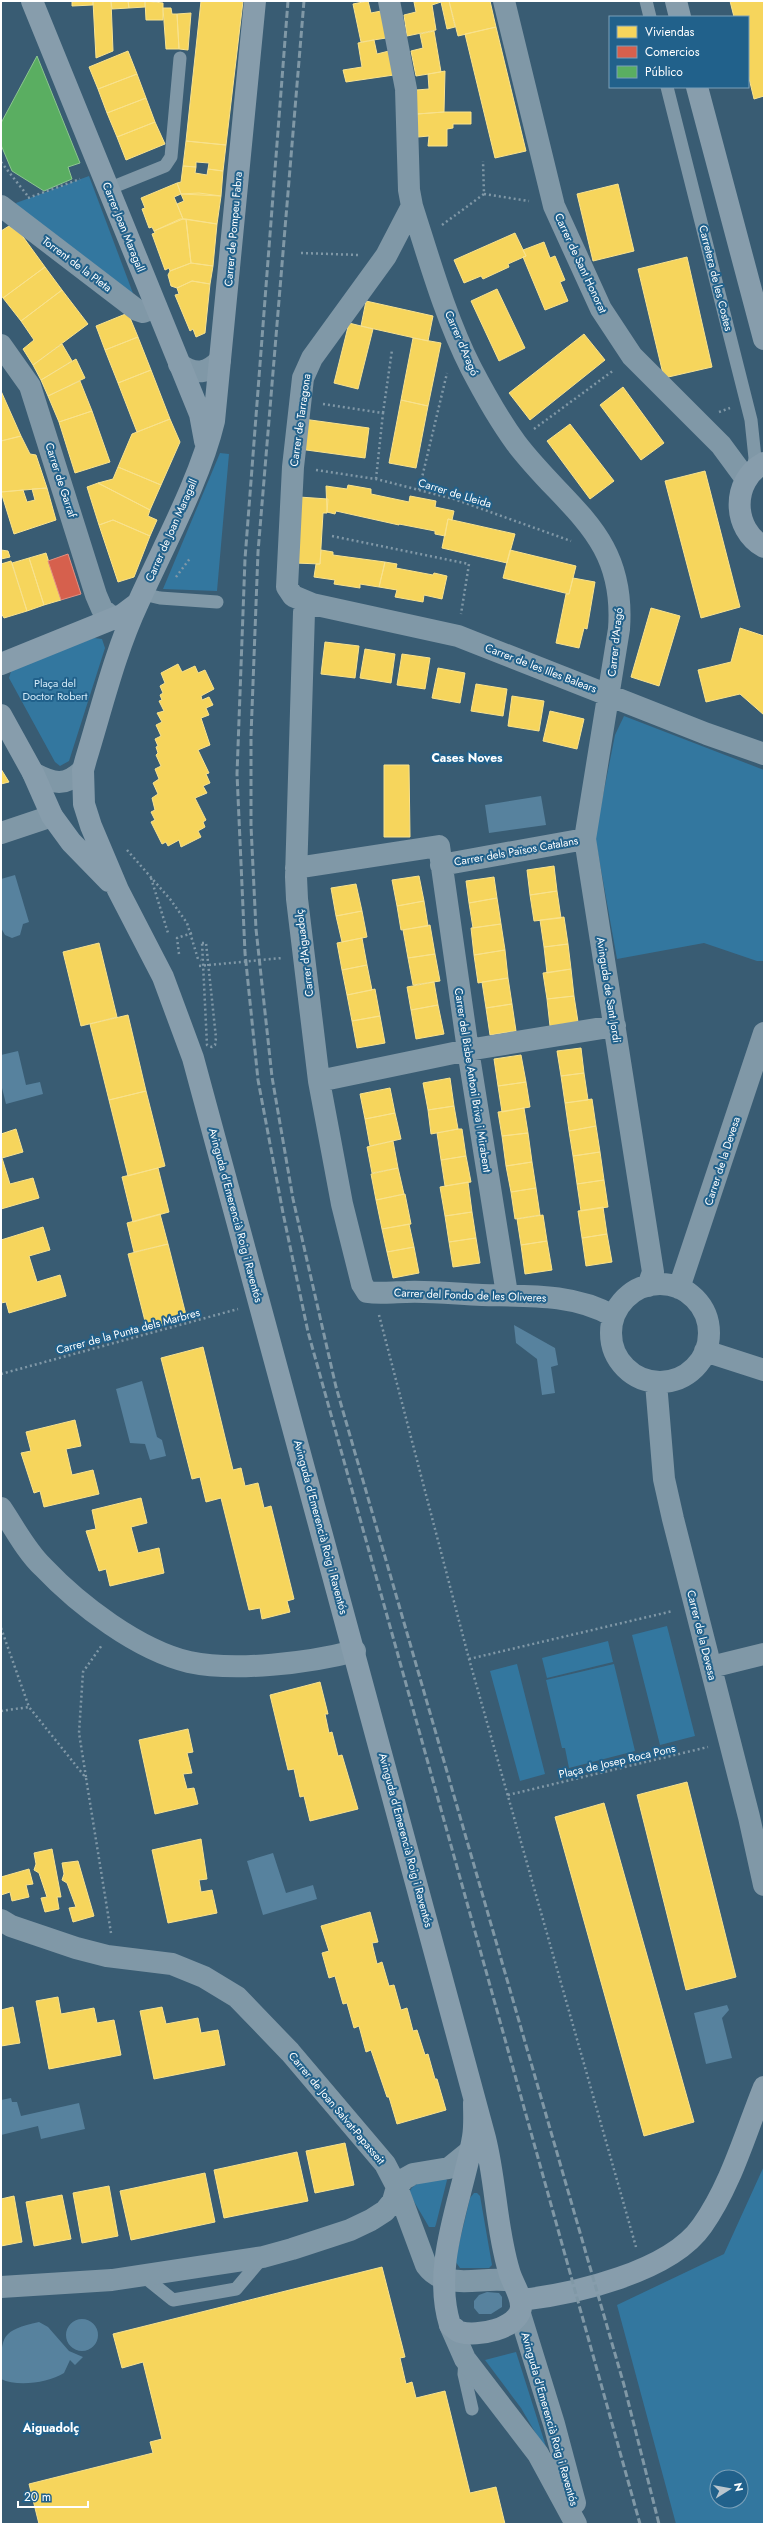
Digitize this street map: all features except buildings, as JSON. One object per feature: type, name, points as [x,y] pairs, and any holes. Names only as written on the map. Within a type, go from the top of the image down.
[{"type":"street","name":"Carrer Joan Maragall","points":[[32,1],[204,426],[203,456]]},
{"type":"street","name":"Carrer de Pompeu Fabra","points":[[203,456],[214,421],[255,1]]},
{"type":"street","name":"Carrer d'Aragó","points":[[388,1],[406,89],[409,190],[412,206],[457,335],[471,368],[516,443],[597,533],[613,568],[620,610],[609,694]]},
{"type":"street","name":"Carrer de Sant Honorat","points":[[504,1],[554,206],[601,309],[632,356],[720,445],[755,471]]},
{"type":"street","points":[[676,1],[680,16]]},
{"type":"street","points":[[697,88],[764,339]]},
{"type":"street","name":"Carrer de Tarragona","points":[[312,604],[293,596],[287,587],[293,467],[303,378],[312,358],[386,256],[412,206]]},
{"type":"street","name":"Torrent de la Pleta","points":[[2,207],[137,310],[143,312],[156,307]]},
{"type":"street","name":"Carrer de Garraf","points":[[1,345],[30,386],[96,595],[102,609],[113,618]]},
{"type":"street","points":[[179,364],[188,370],[201,372],[211,368],[220,360]]},
{"type":"street","name":"Carrer de Joan Maragall","points":[[140,598],[203,456]]},
{"type":"street","points":[[755,471],[740,492],[739,506],[741,521],[748,533],[762,550]]},
{"type":"street","points":[[1,664],[122,614],[140,598]]},
{"type":"street","points":[[118,890],[91,826],[84,804],[84,770],[140,598]]},
{"type":"street","name":"Carrer de les Illes Balears","points":[[312,604],[458,636],[609,694],[707,734],[764,754]]},
{"type":"street","name":"Carrer d'Aiguadolç","points":[[312,604],[304,612],[296,868],[299,913],[319,1081],[342,1204],[362,1284],[367,1292],[373,1293]]},
{"type":"street","name":"Avinguda de Sant Jordi","points":[[609,694],[585,839],[653,1272],[648,1286]]},
{"type":"street","points":[[1,715],[32,773],[52,816],[71,842],[118,890]]},
{"type":"street","points":[[32,773],[55,782],[67,782],[84,770]]},
{"type":"street","points":[[1,832],[52,816]]},
{"type":"street","name":"Carrer dels Països Catalans","points":[[296,868],[439,846],[441,865],[585,839]]},
{"type":"street","name":"Carrer del Bisbe Antoni Briva i Mirabent","points":[[441,865],[468,1050],[507,1294]]},
{"type":"street","name":"Avinguda d'Emerencià Roig i Raventós","points":[[118,890],[173,1000],[193,1058],[457,2030],[474,2103],[491,2162],[503,2247],[554,2424],[580,2524]]},
{"type":"street","points":[[319,1081],[468,1050],[615,1026]]},
{"type":"street","name":"Carrer de la Devesa","points":[[679,1288],[764,1033]]},
{"type":"street","points":[[663,1284],[679,1288],[689,1294],[702,1308],[708,1332],[705,1352],[695,1367],[681,1378],[668,1382],[656,1383],[629,1371],[619,1358],[612,1335],[613,1316],[626,1297],[634,1291],[648,1286],[663,1284]]},
{"type":"street","name":"Carrer del Fondo de les Oliveres","points":[[373,1293],[407,1292],[507,1294],[590,1305],[613,1316]]},
{"type":"street","points":[[705,1352],[764,1370]]},
{"type":"street","name":"Carrer de la Devesa","points":[[656,1383],[664,1479],[764,1885]]},
{"type":"street","points":[[1,1508],[42,1567],[114,1628],[164,1653],[189,1662],[216,1666],[304,1662],[355,1650]]},
{"type":"street","points":[[711,1667],[764,1654]]},
{"type":"street","name":"Carrer de Joan Salvat-Papasseit","points":[[1,1920],[11,1926],[76,1948],[107,1956],[172,1964],[204,1977],[238,1997],[290,2052],[360,2133],[385,2164],[397,2187]]},
{"type":"street","points":[[517,2298],[556,2295],[621,2277],[643,2270],[678,2250],[701,2228],[715,2207],[731,2172],[764,2087]]},
{"type":"street","name":"Avinguda d'Emerencià Roig i Raventós","points":[[474,2103],[470,2151],[448,2249],[445,2280],[445,2301],[450,2325],[465,2359],[538,2454],[576,2524]]},
{"type":"street","points":[[1,2287],[112,2280],[263,2256],[350,2230],[371,2220],[385,2211],[393,2201],[397,2187],[404,2179],[413,2174],[449,2168],[470,2151]]},
{"type":"street","points":[[397,2187],[426,2265],[432,2272],[445,2280],[477,2281],[500,2278],[517,2298],[513,2322],[497,2329],[478,2332],[459,2332],[450,2325]]},
{"type":"lane","points":[[646,1],[650,16]]},
{"type":"lane","points":[[105,180],[165,166],[171,157],[180,58]]},
{"type":"lane","name":"Carretera de les Costes","points":[[667,88],[751,420],[755,453],[755,471]]},
{"type":"lane","points":[[140,598],[217,602]]},
{"type":"lane","points":[[142,2276],[173,2300],[202,2296],[236,2289],[263,2256]]},
{"type":"lane","points":[[465,2359],[464,2374],[472,2409]]},
{"type":"path","points":[[483,161],[484,194]]},
{"type":"path","points":[[1,162],[28,197]]},
{"type":"path","points":[[2,207],[105,180]]},
{"type":"path","points":[[423,239],[484,194],[554,206]]},
{"type":"path","points":[[301,253],[386,256]]},
{"type":"path","points":[[419,490],[457,335]]},
{"type":"path","points":[[376,479],[392,350]]},
{"type":"path","points":[[516,443],[632,356]]},
{"type":"path","points":[[300,400],[383,413]]},
{"type":"path","name":"Carrer de Lleida","points":[[293,467],[376,479],[419,490],[454,500],[572,541]]},
{"type":"path","points":[[332,536],[469,564],[458,636]]},
{"type":"path","points":[[126,849],[150,876],[187,923],[192,933],[198,959],[201,960]]},
{"type":"path","points":[[150,876],[169,941]]},
{"type":"path","points":[[178,960],[177,938],[192,933]]},
{"type":"path","points":[[205,943],[210,965],[216,1038],[215,1045],[210,1047],[208,1044],[201,960],[201,946],[205,943]]},
{"type":"path","points":[[199,966],[285,957]]},
{"type":"path","points":[[373,1293],[469,1659],[631,2235],[643,2270]]},
{"type":"path","name":"Carrer de la Punta dels Marbres","points":[[1,1374],[259,1303]]},
{"type":"path","points":[[469,1659],[695,1606]]},
{"type":"path","points":[[1,1628],[29,1707],[86,1778]]},
{"type":"path","points":[[107,1956],[112,1939],[80,1733],[84,1672],[114,1628]]},
{"type":"path","points":[[1,1711],[29,1707]]},
{"type":"path","name":"Plaça de Josep Roca Pons","points":[[508,1795],[730,1742]]},
{"type":"green space","points":[[89,176],[134,296],[20,214],[16,203]]},
{"type":"green space","points":[[220,453],[229,454],[217,591],[163,589]]},
{"type":"green space","name":"Plaça del Doctor Robert","points":[[94,638],[102,639],[105,648],[69,761],[60,766],[55,762],[9,678],[12,668]]},
{"type":"green space","points":[[624,716],[764,770],[764,961],[757,961],[704,943],[617,959],[595,836],[615,735]]},
{"type":"green space","points":[[667,1626],[695,1736],[660,1745],[632,1635]]},
{"type":"green space","points":[[608,1641],[613,1662],[547,1678],[542,1658]]},
{"type":"green space","points":[[517,1664],[545,1774],[520,1781],[490,1671]]},
{"type":"green space","points":[[614,1664],[635,1751],[569,1768],[565,1748],[562,1748],[546,1680]]},
{"type":"green space","points":[[764,2166],[764,2524],[676,2524],[617,2305],[724,2254]]},
{"type":"green space","points":[[445,2178],[447,2180],[436,2224],[435,2227],[429,2227],[409,2193],[415,2185],[419,2183]]},
{"type":"green space","points":[[474,2193],[477,2193],[480,2196],[492,2265],[489,2268],[460,2268],[455,2261],[470,2198]]},
{"type":"green space","points":[[516,2352],[549,2456],[521,2408],[485,2360]]},
{"type":"shaded area","points":[[541,796],[546,825],[489,833],[485,805]]},
{"type":"shaded area","points":[[15,875],[29,922],[23,924],[20,935],[12,938],[5,935],[1,928],[1,879]]},
{"type":"shaded area","points":[[18,1051],[26,1085],[40,1082],[43,1094],[6,1104],[1,1084],[1,1055]]},
{"type":"shaded area","points":[[514,1325],[555,1348],[558,1365],[551,1367],[555,1393],[542,1395],[537,1359],[516,1343]]},
{"type":"shaded area","points":[[142,1381],[157,1437],[162,1440],[166,1456],[150,1460],[145,1444],[130,1443],[116,1389]]},
{"type":"shaded area","points":[[273,1853],[286,1893],[313,1885],[317,1899],[263,1915],[247,1861]]},
{"type":"shaded area","points":[[727,2005],[729,2010],[722,2018],[732,2058],[706,2064],[694,2013]]},
{"type":"shaded area","points":[[11,2098],[12,2102],[17,2102],[21,2116],[79,2103],[85,2129],[41,2139],[38,2126],[1,2135],[1,2100]]},
{"type":"shaded area","points":[[487,2292],[499,2293],[502,2297],[502,2307],[491,2314],[479,2314],[474,2308],[474,2301],[479,2295]]},
{"type":"shaded area","points":[[79,2319],[85,2319],[94,2323],[98,2335],[94,2347],[85,2351],[79,2351],[70,2347],[66,2338],[66,2332],[70,2323]]},
{"type":"shaded area","points":[[39,2322],[48,2327],[69,2351],[83,2357],[75,2365],[70,2360],[64,2373],[50,2379],[32,2383],[15,2383],[1,2379],[1,2353],[5,2337],[10,2332],[26,2325]]},
{"type":"railway","points":[[288,1],[245,559],[237,774],[245,953],[258,1080],[283,1213],[308,1332],[640,2524]]},
{"type":"railway","points":[[304,1],[258,552],[251,736],[251,826],[256,929],[272,1077],[293,1199],[336,1387],[624,2385],[659,2524]]},
{"type":"district","name":"Cases Noves","points":[[467,758]]},
{"type":"district","name":"Aiguadolç","points":[[51,2428]]}]
